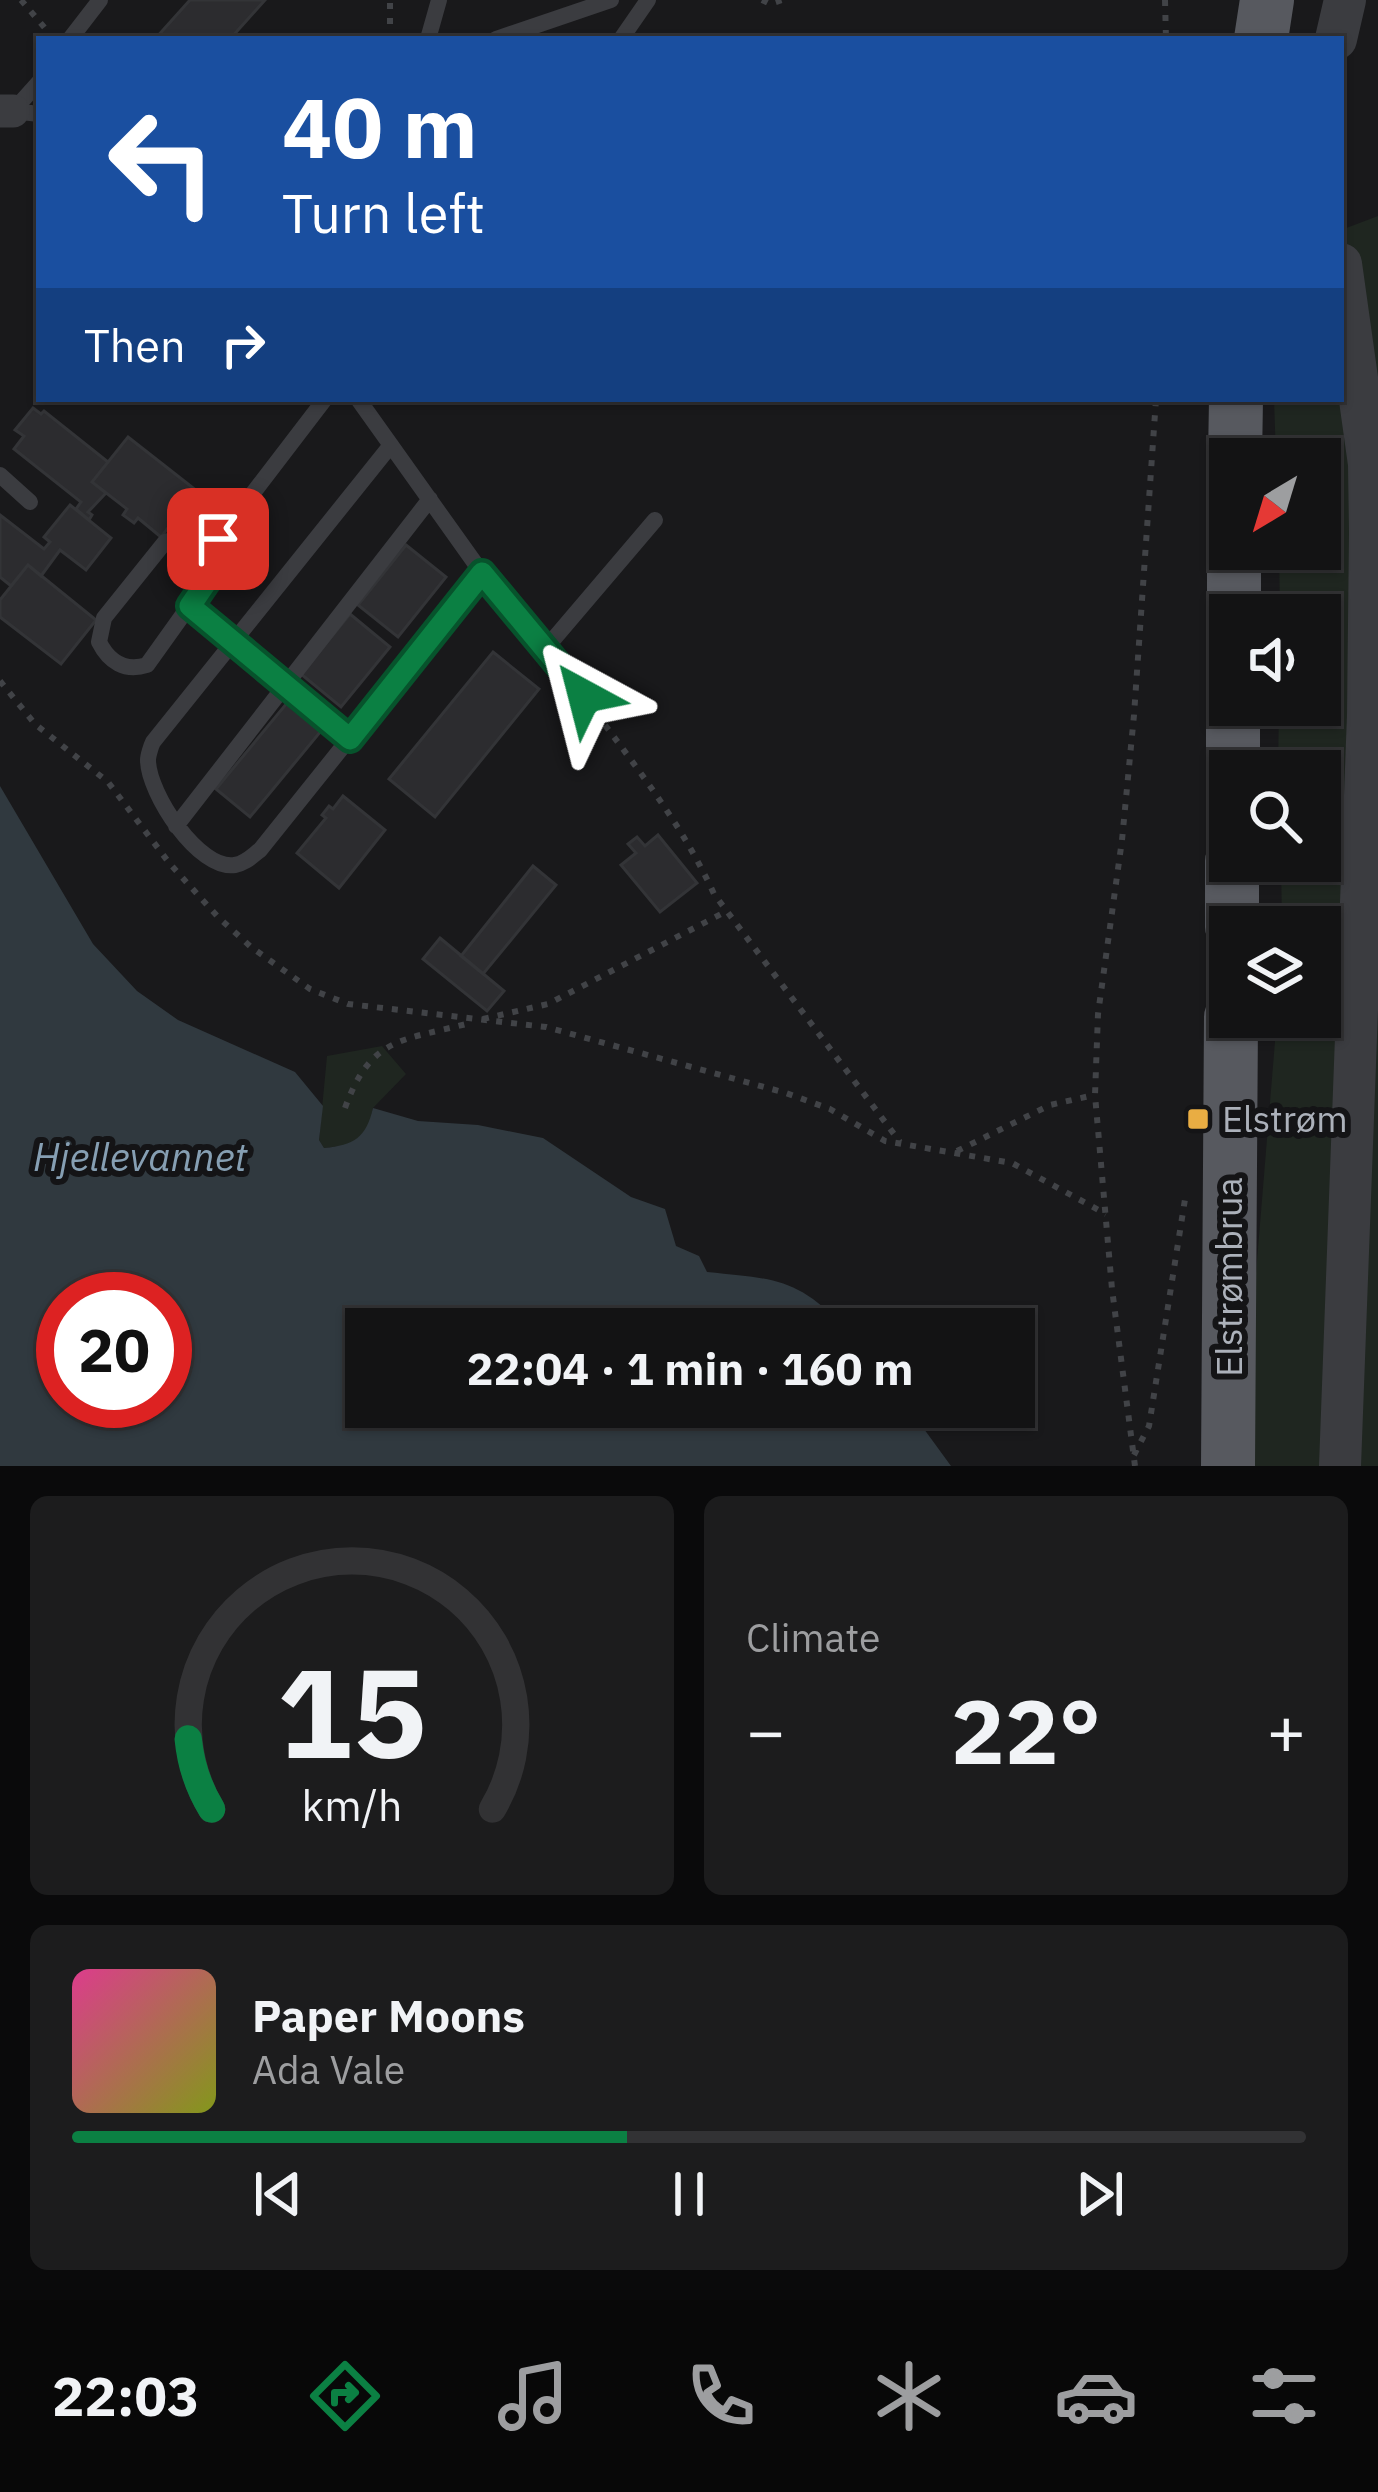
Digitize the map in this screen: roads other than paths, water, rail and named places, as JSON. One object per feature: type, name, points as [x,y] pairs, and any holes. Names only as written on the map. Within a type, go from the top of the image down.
[{"type":"main road","points":[[1261,36],[1267,0]]},
{"type":"main road","points":[[1235,438],[1236,402]]},
{"type":"main road","name":"Elstrømbrua","points":[[1228,1466],[1231,1038]]},
{"type":"street","points":[[1337,36],[1345,0]]},
{"type":"street","points":[[1340,1466],[1368,715],[1370,532],[1369,464],[1344,285]]},
{"type":"lane","points":[[72,36],[100,0]]},
{"type":"lane","points":[[429,36],[439,0]]},
{"type":"lane","points":[[505,36],[610,0]]},
{"type":"lane","points":[[623,36],[649,0]]},
{"type":"lane","points":[[17,112],[36,86]]},
{"type":"lane","points":[[218,539],[187,536],[165,542],[104,618],[98,642],[118,665],[134,669],[147,665],[212,574],[218,539],[323,402]]},
{"type":"lane","points":[[360,402],[482,573],[584,696]]},
{"type":"lane","points":[[391,445],[153,742],[147,758],[151,778],[176,826],[218,863],[232,866],[246,861],[482,573]]},
{"type":"lane","points":[[0,476],[30,502]]},
{"type":"lane","points":[[176,826],[430,499]]},
{"type":"lane","points":[[546,648],[655,520]]},
{"type":"lane","points":[[190,606],[350,739]]},
{"type":"water","name":"Hjellevannet","points":[[0,786],[93,944],[137,991],[178,1020],[295,1072],[323,1106],[319,1140],[324,1148],[357,1138],[373,1108],[418,1121],[478,1125],[543,1138],[631,1197],[665,1209],[676,1246],[699,1256],[707,1272],[783,1284],[824,1308],[345,1308],[345,1428],[923,1428],[951,1466],[0,1466]]},
{"type":"place","name":"Elstrøm","points":[[1198,1119]]}]
